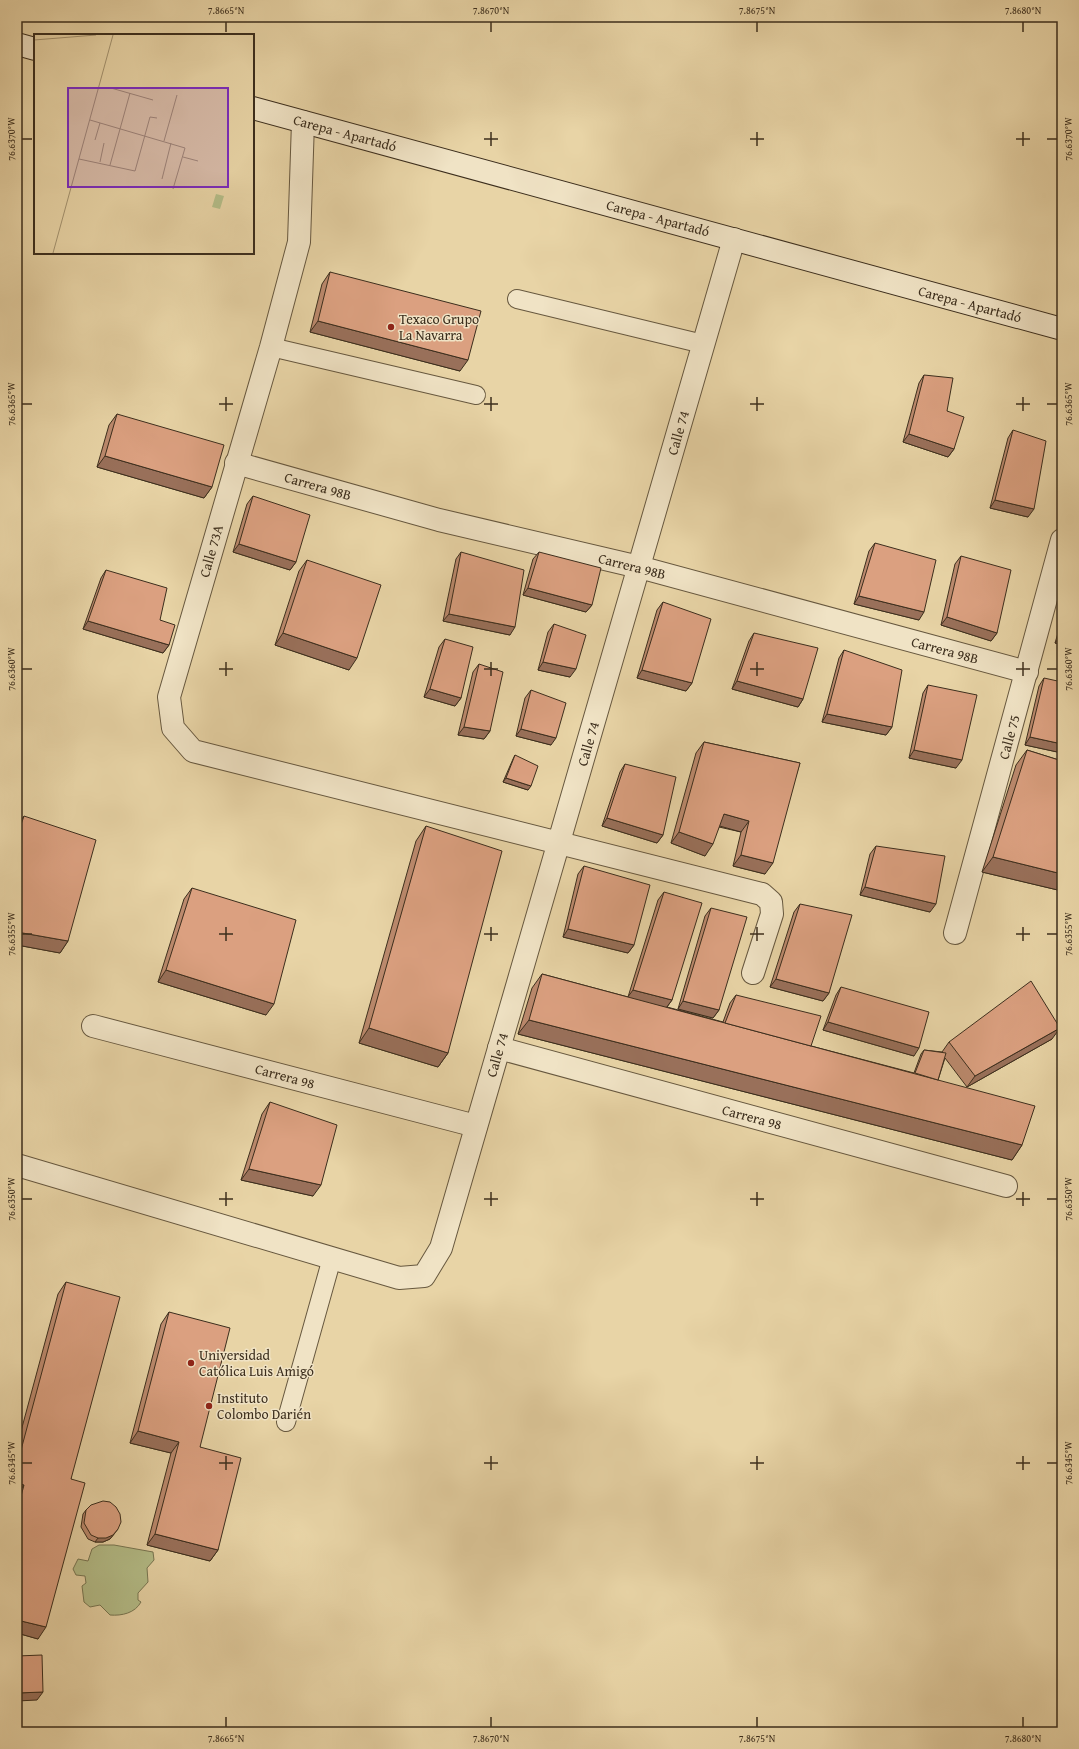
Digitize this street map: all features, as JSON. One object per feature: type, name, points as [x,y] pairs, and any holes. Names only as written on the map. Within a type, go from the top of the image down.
[{"type":"street","points":[[17,44],[34,48]]},
{"type":"street","name":"Carepa - Apartadó","points":[[254,108],[1062,329]]},
{"type":"street","name":"Calle 73A","points":[[303,122],[299,242],[271,347],[169,697],[174,728],[193,751],[560,844]]},
{"type":"street","name":"Calle 74","points":[[332,1258],[399,1278],[424,1276],[441,1248],[560,844],[638,567],[734,239]]},
{"type":"street","name":"Carrera 98B","points":[[236,463],[439,520],[638,567],[1027,672]]},
{"type":"street","name":"Calle 75","points":[[955,933],[1062,540]]},
{"type":"street","points":[[560,844],[762,894],[771,902],[772,914],[753,973]]},
{"type":"street","name":"Carrera 98","points":[[93,1026],[476,1126]]},
{"type":"street","name":"Carrera 98","points":[[499,1048],[1006,1186]]},
{"type":"street","points":[[17,1165],[332,1258]]},
{"type":"lane","points":[[517,299],[703,344]]},
{"type":"lane","points":[[271,347],[476,395]]},
{"type":"lane","points":[[286,1422],[332,1258]]},
{"type":"green space","points":[[99,1545],[114,1545],[153,1552],[154,1560],[147,1568],[148,1582],[138,1593],[138,1600],[141,1602],[135,1609],[128,1613],[110,1615],[100,1605],[90,1607],[84,1602],[82,1586],[86,1583],[85,1576],[76,1575],[73,1569],[78,1559],[88,1561],[92,1549]]},
{"type":"building","name":"Texaco Grupo La Navarra","points":[[330,272],[481,311],[468,360],[318,321]]},
{"type":"building","points":[[924,375],[953,378],[947,411],[964,417],[954,449],[909,434]]},
{"type":"building","points":[[117,414],[224,445],[212,487],[105,456]]},
{"type":"building","points":[[1013,430],[1046,441],[1034,509],[995,500]]},
{"type":"building","points":[[253,496],[310,515],[296,562],[239,544]]},
{"type":"building","points":[[875,543],[936,560],[924,612],[859,596]]},
{"type":"building","points":[[461,552],[524,570],[515,627],[449,614]]},
{"type":"building","points":[[539,552],[601,568],[592,605],[528,588]]},
{"type":"building","points":[[961,556],[1011,570],[997,633],[947,617]]},
{"type":"building","points":[[307,560],[381,585],[357,658],[283,633]]},
{"type":"building","points":[[106,570],[167,588],[160,620],[175,625],[169,645],[88,621]]},
{"type":"building","points":[[663,602],[711,619],[692,683],[642,670]]},
{"type":"building","points":[[554,624],[586,635],[576,669],[543,662]]},
{"type":"building","points":[[754,633],[818,648],[803,699],[737,681]]},
{"type":"building","points":[[445,639],[473,647],[461,698],[430,689]]},
{"type":"building","points":[[844,650],[902,670],[892,727],[827,714]]},
{"type":"building","points":[[479,664],[503,672],[490,731],[464,727]]},
{"type":"building","points":[[1044,678],[1062,682],[1062,744],[1030,737]]},
{"type":"building","points":[[928,685],[977,695],[962,760],[914,750]]},
{"type":"building","points":[[531,690],[566,703],[556,738],[521,729]]},
{"type":"building","points":[[704,742],[800,763],[773,863],[741,855],[749,821],[724,814],[713,844],[679,832]]},
{"type":"building","points":[[1027,750],[1062,761],[1062,874],[993,857]]},
{"type":"building","points":[[515,755],[538,766],[531,786],[506,778]]},
{"type":"building","points":[[625,764],[676,777],[663,835],[607,818]]},
{"type":"building","points":[[24,816],[96,840],[68,941],[17,932],[17,836]]},
{"type":"building","points":[[426,826],[502,851],[448,1053],[369,1028]]},
{"type":"building","points":[[876,846],[945,856],[936,904],[865,887]]},
{"type":"building","points":[[584,866],[650,885],[634,945],[568,929]]},
{"type":"building","points":[[192,888],[296,920],[274,1004],[166,970]]},
{"type":"building","points":[[664,892],[702,903],[672,1000],[633,990]]},
{"type":"building","points":[[800,904],[852,915],[829,993],[776,979]]},
{"type":"building","points":[[711,908],[747,917],[719,1010],[683,1001]]},
{"type":"building","points":[[542,974],[1035,1106],[1022,1145],[529,1020]]},
{"type":"building","points":[[1031,981],[1060,1028],[975,1076],[949,1042]]},
{"type":"building","points":[[841,987],[929,1012],[919,1048],[828,1022]]},
{"type":"building","points":[[736,995],[821,1016],[811,1046],[725,1023]]},
{"type":"building","points":[[924,1050],[946,1053],[938,1080],[915,1073]]},
{"type":"building","points":[[270,1102],[337,1125],[321,1185],[249,1169]]},
{"type":"building","points":[[66,1282],[120,1297],[71,1479],[85,1483],[46,1627],[17,1620],[17,1511],[24,1485],[17,1483],[17,1465]]},
{"type":"building","points":[[169,1312],[230,1328],[200,1447],[241,1458],[218,1550],[155,1534],[179,1442],[138,1431]]},
{"type":"building","points":[[103,1501],[110,1502],[116,1507],[120,1514],[121,1522],[113,1535],[106,1538],[98,1538],[91,1535],[84,1523],[86,1510],[91,1505]]},
{"type":"building","points":[[42,1655],[43,1692],[17,1693],[17,1656]]},
{"type":"place","name":"Texaco Grupo La Navarra","points":[[391,327]]},
{"type":"place","name":"Universidad Católica Luis Amigó","points":[[191,1363]]},
{"type":"place","name":"Instituto Colombo Darién","points":[[209,1406]]}]
